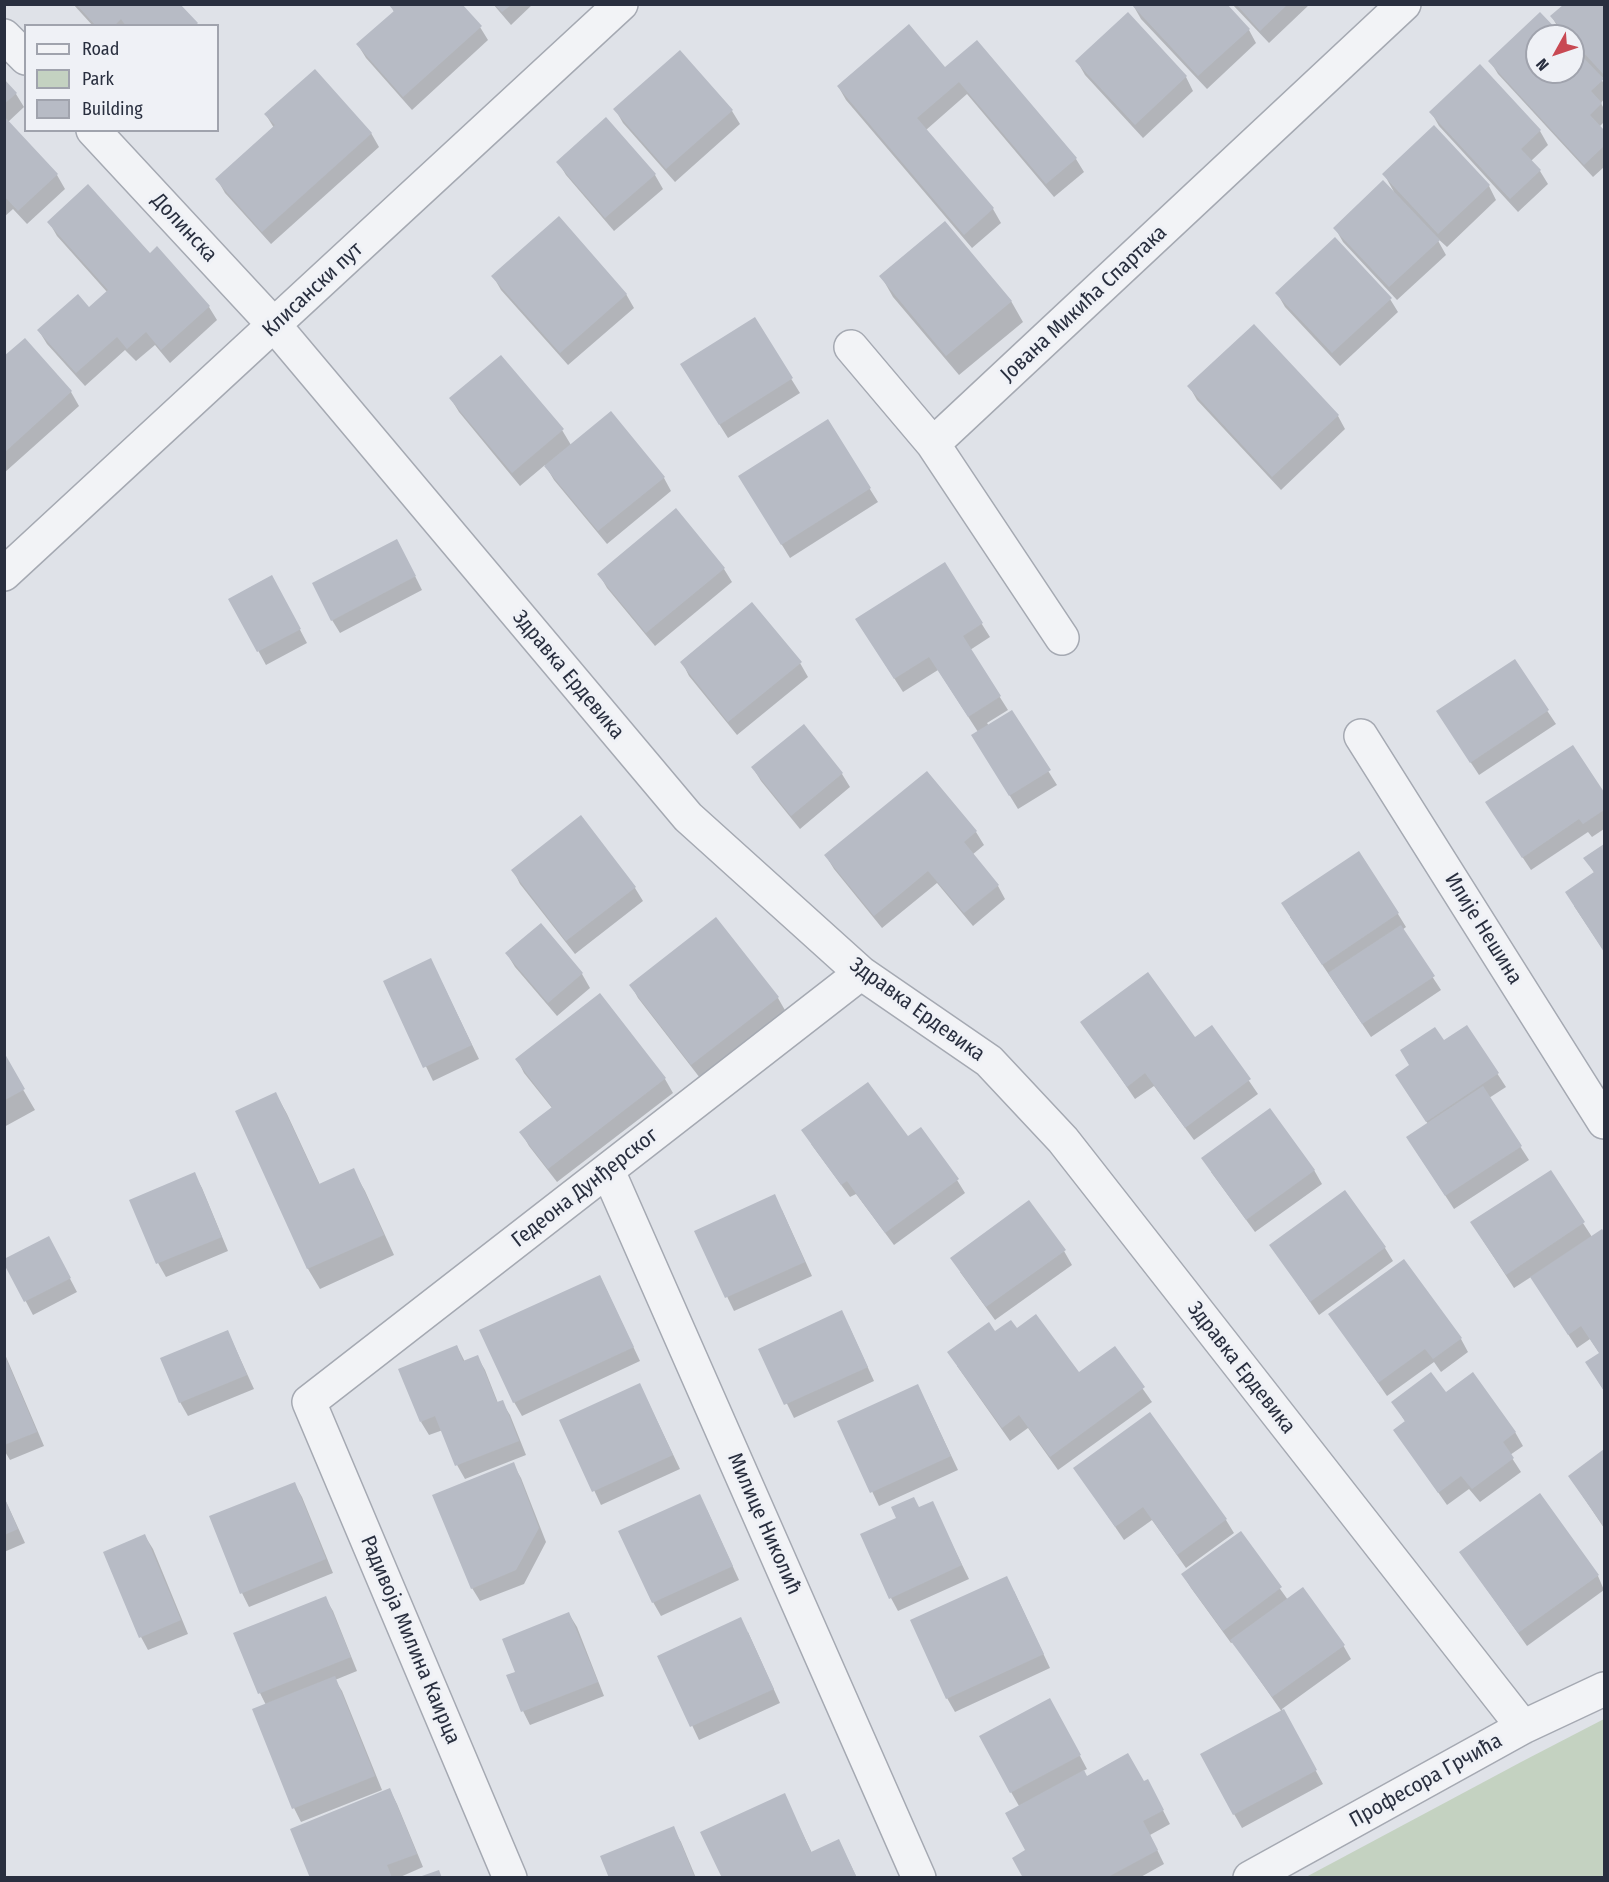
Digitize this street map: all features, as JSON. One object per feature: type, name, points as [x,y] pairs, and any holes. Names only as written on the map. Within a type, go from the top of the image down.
[{"type":"street","name":"Клисански пут","points":[[4,574],[621,4]]},
{"type":"street","name":"Јована Микића Спартака","points":[[933,444],[1404,4]]},
{"type":"street","points":[[4,36],[24,56]]},
{"type":"street","name":"Долинска","points":[[95,132],[275,326]]},
{"type":"street","name":"Здравка Ердевика","points":[[275,326],[688,816],[861,973],[989,1061],[1063,1140],[1523,1728]]},
{"type":"street","points":[[851,347],[933,444],[1062,638]]},
{"type":"street","name":"Илије Нешина","points":[[1361,735],[1605,1122]]},
{"type":"street","name":"Гедеона Дунђерског","points":[[309,1402],[861,973]]},
{"type":"street","name":"Милице Николић","points":[[608,1171],[919,1878]]},
{"type":"street","name":"Радивоја Милина Каирца","points":[[309,1402],[510,1878]]},
{"type":"street","name":"Професора Грчића","points":[[1250,1878],[1523,1728],[1605,1689]]},
{"type":"green space","points":[[1604,1719],[1604,1877],[1306,1877],[1523,1761]]},
{"type":"building","points":[[76,4],[180,4],[198,23],[125,24],[121,19],[116,24],[94,24]]},
{"type":"building","points":[[388,4],[462,4],[482,26],[403,97],[356,44],[394,11]]},
{"type":"building","points":[[1131,4],[1227,4],[1250,29],[1198,76]]},
{"type":"building","points":[[1236,4],[1288,4],[1260,31]]},
{"type":"building","points":[[495,5],[511,5],[502,12]]},
{"type":"building","points":[[1563,5],[1604,5],[1604,75],[1585,54],[1585,24],[1557,24],[1550,16]]},
{"type":"building","points":[[1128,12],[1187,76],[1135,125],[1075,61]]},
{"type":"building","points":[[1540,12],[1552,24],[1527,24]]},
{"type":"building","points":[[909,24],[945,67],[977,40],[1077,158],[1046,184],[959,82],[917,118],[994,208],[964,235],[837,86]]},
{"type":"building","points":[[1525,26],[1525,84],[1585,84],[1585,59],[1604,79],[1591,91],[1602,103],[1590,115],[1604,130],[1604,146],[1584,165],[1488,61]]},
{"type":"building","points":[[680,50],[733,110],[666,169],[613,109]]},
{"type":"building","points":[[1480,64],[1541,130],[1521,149],[1541,170],[1510,199],[1429,112]]},
{"type":"building","points":[[315,69],[372,133],[262,232],[215,179],[275,125],[264,114]]},
{"type":"building","points":[[4,79],[17,93],[4,104]]},
{"type":"building","points":[[4,116],[58,174],[18,211],[4,196]]},
{"type":"building","points":[[606,117],[656,174],[605,218],[556,162]]},
{"type":"building","points":[[1434,125],[1490,185],[1438,234],[1382,174]]},
{"type":"building","points":[[1383,180],[1440,240],[1389,287],[1333,228]]},
{"type":"building","points":[[88,184],[150,253],[157,246],[210,306],[161,350],[146,332],[127,349],[117,337],[76,373],[37,330],[78,294],[89,307],[108,290],[47,222]]},
{"type":"building","points":[[559,216],[627,294],[560,353],[491,276]]},
{"type":"building","points":[[945,221],[1012,301],[946,356],[879,276]]},
{"type":"building","points":[[1335,237],[1392,298],[1332,353],[1275,293]]},
{"type":"building","points":[[755,317],[793,378],[719,425],[680,364]]},
{"type":"building","points":[[1254,324],[1339,415],[1272,477],[1187,386]]},
{"type":"building","points":[[25,338],[72,391],[4,453],[4,356]]},
{"type":"building","points":[[501,355],[564,429],[512,473],[449,398]]},
{"type":"building","points":[[611,411],[665,477],[598,531],[544,466]]},
{"type":"building","points":[[828,419],[871,488],[781,545],[738,476]]},
{"type":"building","points":[[676,508],[725,568],[646,633],[597,574]]},
{"type":"building","points":[[397,539],[416,576],[331,621],[312,583]]},
{"type":"building","points":[[945,562],[983,623],[963,636],[1001,696],[968,717],[929,657],[894,679],[855,619]]},
{"type":"building","points":[[272,575],[301,629],[257,652],[228,599]]},
{"type":"building","points":[[752,602],[802,662],[728,722],[680,662]]},
{"type":"building","points":[[1515,659],[1549,710],[1470,763],[1436,711]]},
{"type":"building","points":[[1012,710],[1051,770],[1009,796],[971,735]]},
{"type":"building","points":[[804,724],[843,773],[791,816],[751,767]]},
{"type":"building","points":[[1573,745],[1604,792],[1604,810],[1583,824],[1579,819],[1522,858],[1485,802]]},
{"type":"building","points":[[927,771],[977,831],[964,842],[999,885],[964,913],[928,871],[874,916],[824,855]]},
{"type":"building","points":[[581,815],[636,887],[566,941],[511,870]]},
{"type":"building","points":[[1604,844],[1604,952],[1565,892],[1594,872],[1583,858]]},
{"type":"building","points":[[1359,851],[1399,913],[1322,965],[1281,903]]},
{"type":"building","points":[[716,917],[779,997],[691,1065],[629,985]]},
{"type":"building","points":[[541,923],[583,973],[548,1003],[505,953]]},
{"type":"building","points":[[1401,925],[1435,976],[1362,1024],[1328,973]]},
{"type":"building","points":[[431,958],[472,1045],[423,1068],[383,981]]},
{"type":"building","points":[[1148,972],[1195,1037],[1212,1025],[1251,1079],[1185,1128],[1145,1073],[1127,1087],[1080,1022]]},
{"type":"building","points":[[600,993],[666,1078],[548,1169],[519,1132],[552,1107],[515,1059]]},
{"type":"building","points":[[1467,1025],[1499,1073],[1426,1122],[1395,1075],[1409,1065],[1400,1050],[1435,1027],[1444,1040]]},
{"type":"building","points":[[5,1054],[25,1089],[5,1100]]},
{"type":"building","points":[[868,1082],[908,1136],[921,1127],[959,1179],[885,1233],[847,1181],[841,1185],[801,1130]]},
{"type":"building","points":[[1483,1086],[1522,1146],[1445,1196],[1406,1137]]},
{"type":"building","points":[[276,1092],[319,1184],[354,1168],[384,1235],[307,1269],[235,1111]]},
{"type":"building","points":[[1270,1108],[1315,1170],[1246,1220],[1201,1158]]},
{"type":"building","points":[[1551,1170],[1585,1222],[1506,1275],[1470,1222]]},
{"type":"building","points":[[195,1172],[222,1237],[156,1264],[129,1200]]},
{"type":"building","points":[[1345,1190],[1386,1247],[1310,1302],[1269,1245]]},
{"type":"building","points":[[775,1194],[805,1262],[725,1298],[694,1231]]},
{"type":"building","points":[[1029,1200],[1066,1250],[986,1307],[950,1258]]},
{"type":"building","points":[[1602,1229],[1604,1232],[1604,1391],[1585,1362],[1599,1353],[1581,1326],[1568,1335],[1530,1277]]},
{"type":"building","points":[[49,1236],[71,1278],[24,1302],[4,1264],[4,1259]]},
{"type":"building","points":[[1404,1259],[1462,1338],[1433,1359],[1425,1349],[1378,1383],[1328,1314]]},
{"type":"building","points":[[600,1275],[634,1347],[513,1403],[479,1330]]},
{"type":"building","points":[[842,1310],[868,1367],[784,1405],[758,1349]]},
{"type":"building","points":[[1036,1314],[1079,1372],[1115,1346],[1145,1387],[1050,1457],[1019,1415],[1002,1428],[947,1352],[989,1322],[995,1331],[1011,1320],[1017,1328]]},
{"type":"building","points":[[228,1330],[247,1375],[179,1403],[160,1358]]},
{"type":"building","points":[[457,1345],[463,1361],[478,1355],[497,1402],[503,1400],[519,1441],[455,1466],[435,1416],[420,1422],[398,1369]]},
{"type":"building","points":[[4,1354],[37,1432],[4,1445]]},
{"type":"building","points":[[1431,1372],[1446,1392],[1473,1372],[1516,1432],[1503,1442],[1514,1458],[1472,1489],[1461,1476],[1438,1493],[1393,1430],[1405,1421],[1391,1402]]},
{"type":"building","points":[[640,1383],[673,1455],[592,1492],[559,1420]]},
{"type":"building","points":[[918,1384],[951,1456],[870,1493],[837,1421]]},
{"type":"building","points":[[1150,1412],[1227,1519],[1177,1555],[1143,1507],[1115,1527],[1073,1468]]},
{"type":"building","points":[[1604,1449],[1604,1527],[1568,1476]]},
{"type":"building","points":[[514,1462],[539,1528],[516,1570],[471,1589],[432,1495]]},
{"type":"building","points":[[295,1482],[326,1559],[240,1594],[209,1516]]},
{"type":"building","points":[[1540,1493],[1599,1575],[1518,1633],[1459,1552]]},
{"type":"building","points":[[700,1494],[733,1566],[652,1603],[618,1531]]},
{"type":"building","points":[[4,1497],[18,1529],[4,1535]]},
{"type":"building","points":[[914,1497],[919,1507],[933,1501],[962,1565],[889,1599],[860,1534],[896,1518],[891,1507]]},
{"type":"building","points":[[1241,1531],[1282,1587],[1223,1631],[1181,1574]]},
{"type":"building","points":[[145,1534],[181,1620],[139,1638],[103,1552]]},
{"type":"building","points":[[1007,1576],[1044,1654],[946,1699],[910,1620]]},
{"type":"building","points":[[1303,1587],[1345,1645],[1272,1697],[1230,1640]]},
{"type":"building","points":[[326,1596],[351,1657],[258,1694],[233,1633]]},
{"type":"building","points":[[569,1612],[598,1682],[521,1712],[506,1675],[515,1672],[502,1639]]},
{"type":"building","points":[[741,1617],[774,1689],[690,1727],[657,1656]]},
{"type":"building","points":[[335,1676],[375,1776],[292,1809],[252,1709]]},
{"type":"building","points":[[1050,1698],[1081,1755],[1010,1793],[979,1736]]},
{"type":"building","points":[[1284,1709],[1317,1770],[1233,1815],[1200,1754]]},
{"type":"building","points":[[1128,1753],[1144,1781],[1148,1779],[1164,1810],[1143,1821],[1158,1850],[1106,1878],[1023,1878],[1012,1858],[1025,1850],[1005,1813],[1084,1770],[1087,1776]]},
{"type":"building","points":[[390,1788],[417,1854],[387,1865],[392,1878],[310,1878],[290,1829]]},
{"type":"building","points":[[785,1793],[811,1852],[839,1839],[857,1878],[722,1878],[700,1832]]},
{"type":"building","points":[[674,1826],[695,1878],[609,1878],[600,1856]]},
{"type":"building","points":[[439,1870],[442,1878],[419,1878],[419,1877]]}]
